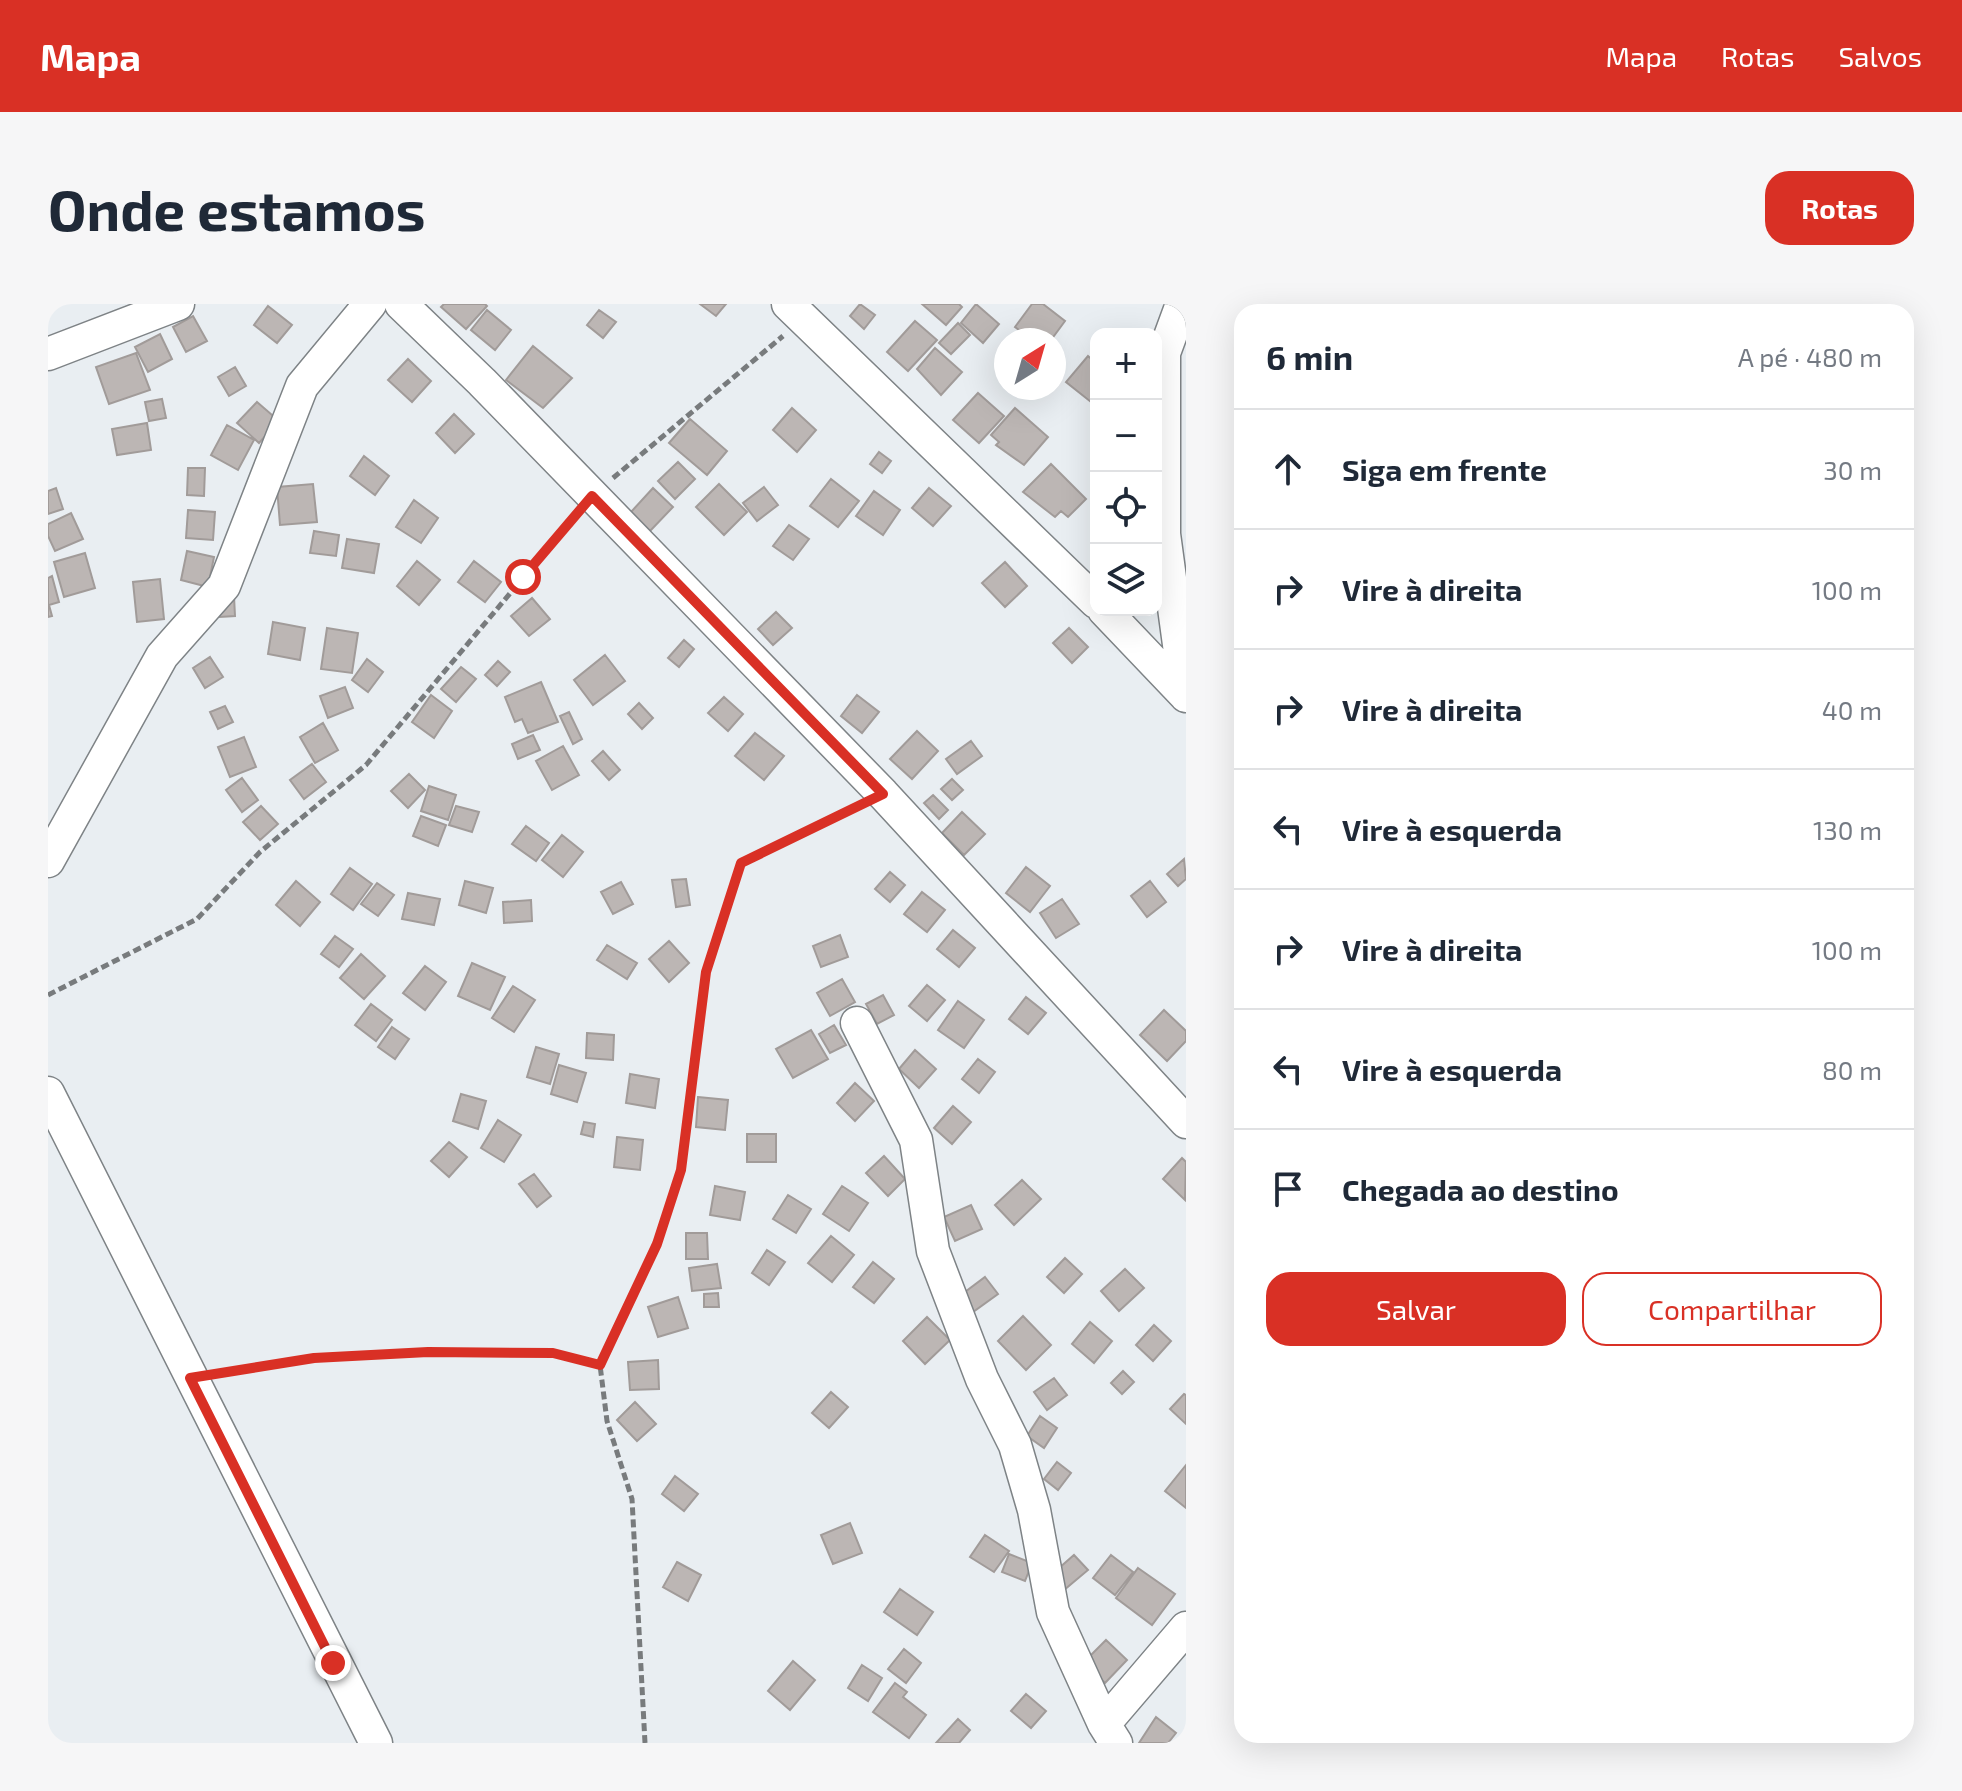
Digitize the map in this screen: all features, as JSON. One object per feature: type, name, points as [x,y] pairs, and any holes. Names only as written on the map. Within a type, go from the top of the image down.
[{"type":"street","points":[[48,354],[178,304]]},
{"type":"street","points":[[48,861],[162,656],[224,586],[302,386],[370,304]]},
{"type":"street","points":[[401,304],[883,794],[1186,1122]]},
{"type":"street","points":[[1182,304],[1164,353],[1164,534],[1186,696]]},
{"type":"street","points":[[795,312],[1090,596]]},
{"type":"street","points":[[1110,616],[1186,696]]},
{"type":"street","points":[[857,1023],[916,1140],[933,1251],[982,1379],[1015,1445],[1034,1510],[1053,1612],[1110,1733],[1186,1628]]},
{"type":"street","points":[[48,1093],[376,1743]]},
{"type":"path","points":[[48,995],[197,919],[260,852],[366,765],[592,496],[795,312]]},
{"type":"path","points":[[645,1743],[632,1499],[607,1421],[600,1365],[657,1244],[681,1170],[706,972],[741,863],[883,794]]},
{"type":"path","points":[[190,1378],[314,1358],[428,1352],[553,1353],[600,1365]]},
{"type":"building","points":[[444,304],[487,306],[466,329],[441,307]]},
{"type":"building","points":[[700,304],[726,304],[716,316]]},
{"type":"building","points":[[860,304],[875,315],[864,329],[850,316]]},
{"type":"building","points":[[922,304],[959,304],[962,307],[946,325]]},
{"type":"building","points":[[976,304],[999,324],[983,343],[961,323]]},
{"type":"building","points":[[1032,304],[1043,304],[1065,321],[1060,328],[1015,327]]},
{"type":"building","points":[[268,306],[292,325],[277,343],[254,325]]},
{"type":"building","points":[[487,310],[511,330],[495,350],[471,330]]},
{"type":"building","points":[[599,310],[616,322],[603,338],[587,325]]},
{"type":"building","points":[[193,316],[207,341],[186,352],[173,327]]},
{"type":"building","points":[[915,321],[937,340],[908,371],[887,352]]},
{"type":"building","points":[[958,323],[970,335],[951,354],[939,343]]},
{"type":"building","points":[[160,334],[172,359],[148,372],[135,347]]},
{"type":"building","points":[[533,346],[572,378],[543,408],[506,380]]},
{"type":"building","points":[[935,348],[962,372],[941,395],[917,369]]},
{"type":"building","points":[[136,353],[150,390],[109,404],[96,367]]},
{"type":"building","points":[[1088,356],[1090,358],[1090,401],[1066,382]]},
{"type":"building","points":[[408,359],[431,381],[412,402],[388,380]]},
{"type":"building","points":[[235,367],[246,386],[229,396],[218,377]]},
{"type":"building","points":[[978,393],[1004,416],[979,443],[953,420]]},
{"type":"building","points":[[162,399],[166,418],[149,421],[145,402]]},
{"type":"building","points":[[257,402],[279,421],[259,443],[237,423]]},
{"type":"building","points":[[792,408],[816,430],[797,452],[773,430]]},
{"type":"building","points":[[1015,408],[1048,437],[1024,465],[996,445],[999,442],[991,435]]},
{"type":"building","points":[[454,414],[474,434],[455,453],[436,433]]},
{"type":"building","points":[[690,419],[727,451],[707,475],[669,443]]},
{"type":"building","points":[[147,423],[151,450],[117,455],[112,429]]},
{"type":"building","points":[[227,425],[254,440],[238,470],[211,455]]},
{"type":"building","points":[[879,452],[891,461],[882,473],[870,464]]},
{"type":"building","points":[[364,456],[389,476],[375,495],[350,476]]},
{"type":"building","points":[[678,462],[695,479],[675,499],[658,481]]},
{"type":"building","points":[[1051,464],[1086,499],[1068,517],[1061,511],[1055,517],[1023,492]]},
{"type":"building","points":[[188,468],[205,468],[204,496],[187,495]]},
{"type":"building","points":[[831,479],[859,501],[838,527],[810,506]]},
{"type":"building","points":[[313,484],[317,522],[280,525],[277,487]]},
{"type":"building","points":[[719,484],[747,512],[724,535],[696,507]]},
{"type":"building","points":[[764,487],[778,505],[757,521],[743,503]]},
{"type":"building","points":[[56,488],[63,509],[48,514],[48,491]]},
{"type":"building","points":[[653,488],[673,507],[650,531],[631,512]]},
{"type":"building","points":[[929,488],[951,506],[933,526],[912,508]]},
{"type":"building","points":[[874,491],[900,510],[883,535],[856,516]]},
{"type":"building","points":[[414,500],[438,518],[421,543],[396,527]]},
{"type":"building","points":[[188,510],[215,512],[213,540],[186,538]]},
{"type":"building","points":[[71,513],[83,539],[55,551],[48,536],[48,524]]},
{"type":"building","points":[[789,525],[809,539],[793,560],[773,546]]},
{"type":"building","points":[[314,531],[339,535],[336,556],[310,553]]},
{"type":"building","points":[[347,539],[379,544],[374,573],[342,568]]},
{"type":"building","points":[[187,551],[214,557],[208,587],[181,580]]},
{"type":"building","points":[[85,553],[95,588],[64,597],[54,562]]},
{"type":"building","points":[[417,561],[440,580],[419,605],[397,586]]},
{"type":"building","points":[[474,561],[501,582],[485,602],[458,582]]},
{"type":"building","points":[[1005,562],[1027,586],[1005,607],[982,583]]},
{"type":"building","points":[[52,576],[59,602],[49,605],[52,616],[48,617],[48,578]]},
{"type":"building","points":[[160,579],[164,619],[137,622],[133,582]]},
{"type":"building","points":[[234,596],[235,616],[220,617],[218,597]]},
{"type":"building","points":[[532,598],[550,619],[529,636],[511,616]]},
{"type":"building","points":[[776,612],[792,628],[773,645],[758,629]]},
{"type":"building","points":[[273,622],[305,628],[300,660],[268,654]]},
{"type":"building","points":[[327,628],[358,633],[352,673],[321,669]]},
{"type":"building","points":[[1069,628],[1088,647],[1072,663],[1053,643]]},
{"type":"building","points":[[684,640],[694,649],[679,667],[668,658]]},
{"type":"building","points":[[605,655],[625,681],[593,705],[574,680]]},
{"type":"building","points":[[210,657],[223,677],[205,688],[193,668]]},
{"type":"building","points":[[367,659],[383,672],[368,692],[352,680]]},
{"type":"building","points":[[498,661],[510,672],[497,686],[485,675]]},
{"type":"building","points":[[461,667],[476,679],[456,702],[441,689]]},
{"type":"building","points":[[541,682],[558,722],[528,733],[522,719],[515,722],[505,697]]},
{"type":"building","points":[[345,687],[353,708],[328,718],[320,696]]},
{"type":"building","points":[[431,695],[452,711],[434,738],[412,722]]},
{"type":"building","points":[[857,695],[879,712],[862,733],[841,716]]},
{"type":"building","points":[[724,697],[743,714],[728,731],[708,713]]},
{"type":"building","points":[[639,703],[653,718],[642,729],[628,714]]},
{"type":"building","points":[[225,706],[233,722],[218,729],[210,712]]},
{"type":"building","points":[[569,712],[582,739],[573,744],[560,716]]},
{"type":"building","points":[[323,723],[338,750],[315,763],[300,737]]},
{"type":"building","points":[[917,731],[938,751],[912,779],[890,759]]},
{"type":"building","points":[[755,733],[784,756],[764,780],[735,756]]},
{"type":"building","points":[[533,735],[540,750],[518,759],[512,744]]},
{"type":"building","points":[[244,737],[256,767],[230,777],[218,747]]},
{"type":"building","points":[[971,741],[982,756],[957,774],[946,759]]},
{"type":"building","points":[[563,746],[579,775],[552,790],[536,761]]},
{"type":"building","points":[[603,751],[620,770],[609,780],[592,761]]},
{"type":"building","points":[[312,764],[326,782],[304,799],[290,780]]},
{"type":"building","points":[[409,774],[425,790],[408,808],[391,791]]},
{"type":"building","points":[[242,778],[258,800],[242,812],[226,790]]},
{"type":"building","points":[[952,779],[963,790],[952,800],[941,789]]},
{"type":"building","points":[[429,786],[456,795],[448,820],[421,811]]},
{"type":"building","points":[[933,795],[948,810],[939,819],[924,803]]},
{"type":"building","points":[[261,806],[278,824],[260,840],[243,822]]},
{"type":"building","points":[[456,806],[479,812],[472,832],[449,825]]},
{"type":"building","points":[[962,812],[985,834],[964,855],[942,833]]},
{"type":"building","points":[[421,816],[446,825],[438,846],[413,836]]},
{"type":"building","points":[[526,826],[549,843],[536,861],[512,844]]},
{"type":"building","points":[[562,835],[583,852],[563,877],[542,860]]},
{"type":"building","points":[[1184,859],[1186,879],[1178,886],[1167,874]]},
{"type":"building","points":[[1026,867],[1050,886],[1030,912],[1006,893]]},
{"type":"building","points":[[350,868],[372,884],[353,910],[331,894]]},
{"type":"building","points":[[890,872],[905,885],[890,902],[875,889]]},
{"type":"building","points":[[686,879],[690,905],[676,907],[672,880]]},
{"type":"building","points":[[296,881],[320,902],[300,926],[276,905]]},
{"type":"building","points":[[465,881],[493,888],[486,913],[459,905]]},
{"type":"building","points":[[1150,881],[1166,902],[1147,917],[1131,896]]},
{"type":"building","points":[[621,882],[633,904],[613,914],[601,892]]},
{"type":"building","points":[[377,883],[394,895],[378,916],[361,904]]},
{"type":"building","points":[[922,892],[945,910],[927,932],[904,914]]},
{"type":"building","points":[[408,893],[440,899],[434,925],[402,919]]},
{"type":"building","points":[[1062,899],[1079,924],[1056,938],[1040,913]]},
{"type":"building","points":[[531,900],[532,921],[504,923],[503,902]]},
{"type":"building","points":[[953,930],[975,948],[959,967],[937,949]]},
{"type":"building","points":[[840,935],[848,957],[821,967],[813,946]]},
{"type":"building","points":[[335,936],[353,949],[339,967],[321,954]]},
{"type":"building","points":[[669,941],[689,963],[669,982],[649,959]]},
{"type":"building","points":[[607,945],[637,963],[627,979],[597,960]]},
{"type":"building","points":[[361,954],[385,976],[364,999],[340,978]]},
{"type":"building","points":[[472,963],[505,977],[490,1010],[458,996]]},
{"type":"building","points":[[425,966],[446,982],[425,1010],[403,993]]},
{"type":"building","points":[[842,979],[855,1002],[830,1016],[817,993]]},
{"type":"building","points":[[927,985],[945,1000],[927,1021],[909,1006]]},
{"type":"building","points":[[513,986],[535,1000],[514,1032],[492,1018]]},
{"type":"building","points":[[883,995],[894,1015],[877,1024],[866,1004]]},
{"type":"building","points":[[1026,997],[1046,1013],[1028,1034],[1009,1019]]},
{"type":"building","points":[[958,1001],[984,1020],[964,1048],[938,1030]]},
{"type":"building","points":[[371,1004],[392,1020],[376,1041],[355,1025]]},
{"type":"building","points":[[1164,1010],[1186,1031],[1186,1041],[1167,1061],[1140,1035]]},
{"type":"building","points":[[834,1025],[846,1045],[830,1053],[819,1034]]},
{"type":"building","points":[[392,1027],[409,1039],[395,1059],[378,1047]]},
{"type":"building","points":[[811,1030],[828,1059],[793,1078],[776,1049]]},
{"type":"building","points":[[587,1033],[614,1035],[613,1060],[586,1058]]},
{"type":"building","points":[[536,1047],[559,1054],[550,1084],[527,1077]]},
{"type":"building","points":[[915,1050],[936,1069],[919,1088],[899,1069]]},
{"type":"building","points":[[978,1059],[995,1072],[979,1093],[962,1079]]},
{"type":"building","points":[[559,1065],[586,1073],[577,1102],[551,1094]]},
{"type":"building","points":[[630,1074],[659,1079],[655,1108],[626,1103]]},
{"type":"building","points":[[855,1083],[874,1101],[855,1121],[837,1103]]},
{"type":"building","points":[[461,1094],[486,1101],[478,1129],[453,1121]]},
{"type":"building","points":[[698,1097],[728,1100],[725,1130],[696,1127]]},
{"type":"building","points":[[953,1106],[971,1122],[952,1144],[934,1128]]},
{"type":"building","points":[[498,1120],[521,1135],[504,1162],[481,1148]]},
{"type":"building","points":[[584,1122],[595,1124],[593,1137],[581,1134]]},
{"type":"building","points":[[747,1134],[776,1134],[776,1162],[747,1162]]},
{"type":"building","points":[[617,1137],[643,1140],[640,1170],[614,1167]]},
{"type":"building","points":[[449,1142],[467,1157],[449,1177],[431,1161]]},
{"type":"building","points":[[884,1156],[905,1179],[888,1196],[866,1173]]},
{"type":"building","points":[[1182,1158],[1186,1162],[1185,1200],[1163,1179]]},
{"type":"building","points":[[534,1174],[551,1196],[537,1207],[519,1184]]},
{"type":"building","points":[[1022,1180],[1041,1199],[1014,1225],[995,1205]]},
{"type":"building","points":[[715,1186],[745,1192],[740,1220],[710,1215]]},
{"type":"building","points":[[842,1186],[868,1203],[849,1231],[823,1214]]},
{"type":"building","points":[[788,1195],[811,1209],[796,1233],[773,1219]]},
{"type":"building","points":[[971,1205],[982,1229],[955,1241],[944,1217]]},
{"type":"building","points":[[686,1233],[707,1233],[708,1259],[686,1259]]},
{"type":"building","points":[[831,1236],[854,1255],[832,1282],[808,1263]]},
{"type":"building","points":[[767,1250],[785,1262],[769,1285],[752,1273]]},
{"type":"building","points":[[1065,1258],[1082,1274],[1064,1293],[1047,1277]]},
{"type":"building","points":[[873,1262],[894,1279],[874,1303],[853,1287]]},
{"type":"building","points":[[717,1264],[721,1288],[692,1291],[689,1268]]},
{"type":"building","points":[[1125,1269],[1144,1288],[1119,1311],[1101,1291]]},
{"type":"building","points":[[985,1277],[998,1294],[973,1312],[961,1295]]},
{"type":"building","points":[[718,1293],[719,1307],[704,1307],[704,1294]]},
{"type":"building","points":[[678,1297],[688,1328],[658,1337],[648,1307]]},
{"type":"building","points":[[1023,1316],[1051,1345],[1026,1370],[998,1341]]},
{"type":"building","points":[[927,1317],[950,1340],[925,1364],[903,1341]]},
{"type":"building","points":[[1090,1322],[1112,1341],[1094,1363],[1072,1344]]},
{"type":"building","points":[[1154,1325],[1171,1341],[1153,1361],[1136,1345]]},
{"type":"building","points":[[658,1360],[659,1389],[630,1390],[628,1362]]},
{"type":"building","points":[[1123,1371],[1134,1382],[1122,1394],[1111,1383]]},
{"type":"building","points":[[1054,1378],[1067,1395],[1047,1410],[1034,1392]]},
{"type":"building","points":[[831,1392],[848,1407],[829,1428],[812,1413]]},
{"type":"building","points":[[1186,1395],[1186,1424],[1170,1409]]},
{"type":"building","points":[[635,1402],[656,1424],[637,1441],[617,1420]]},
{"type":"building","points":[[1040,1416],[1057,1428],[1044,1448],[1027,1436]]},
{"type":"building","points":[[1057,1462],[1071,1473],[1058,1490],[1044,1479]]},
{"type":"building","points":[[1186,1465],[1186,1508],[1165,1491]]},
{"type":"building","points":[[675,1476],[698,1494],[684,1511],[662,1494]]},
{"type":"building","points":[[850,1523],[862,1553],[833,1564],[821,1535]]},
{"type":"building","points":[[985,1535],[1009,1551],[994,1572],[970,1557]]},
{"type":"building","points":[[1009,1554],[1032,1563],[1025,1581],[1002,1572]]},
{"type":"building","points":[[1074,1555],[1088,1570],[1064,1590],[1051,1575]]},
{"type":"building","points":[[1111,1555],[1133,1572],[1115,1595],[1093,1578]]},
{"type":"building","points":[[677,1562],[701,1575],[688,1601],[663,1587]]},
{"type":"building","points":[[1138,1568],[1175,1594],[1152,1625],[1116,1598]]},
{"type":"building","points":[[900,1589],[933,1612],[917,1635],[884,1612]]},
{"type":"building","points":[[1106,1640],[1127,1660],[1105,1683],[1084,1662]]},
{"type":"building","points":[[904,1649],[921,1663],[906,1683],[888,1669]]},
{"type":"building","points":[[793,1661],[815,1680],[790,1710],[768,1691]]},
{"type":"building","points":[[862,1665],[882,1678],[868,1701],[848,1688]]},
{"type":"building","points":[[895,1683],[907,1692],[903,1697],[926,1715],[909,1738],[873,1712]]},
{"type":"building","points":[[1026,1694],[1046,1711],[1031,1728],[1011,1711]]},
{"type":"building","points":[[1156,1717],[1176,1733],[1168,1743],[1139,1743]]},
{"type":"building","points":[[958,1719],[970,1730],[959,1743],[936,1743]]},
{"type":"route","points":[[333,1663],[190,1378],[314,1358],[428,1352],[553,1353],[600,1365],[657,1244],[681,1170],[706,972],[741,863],[883,794],[592,496],[523,577]]}]
